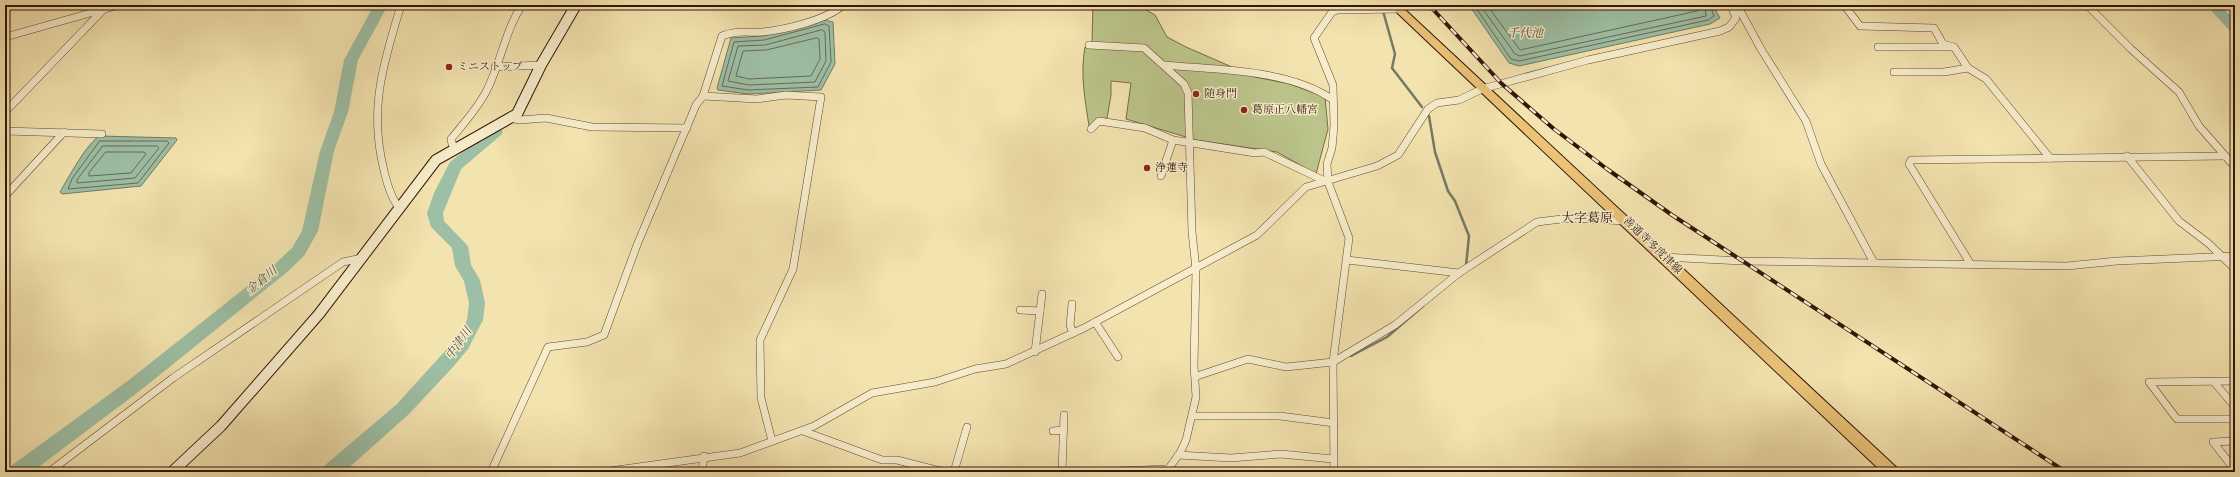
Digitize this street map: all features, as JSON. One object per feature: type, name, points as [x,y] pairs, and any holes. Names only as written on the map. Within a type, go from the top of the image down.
[{"type":"main road","name":"善通寺多度津線","points":[[1396,7],[1892,472]]},
{"type":"street","points":[[5,37],[119,5]]},
{"type":"street","points":[[398,208],[392,200],[378,155],[374,112],[377,84],[401,5]]},
{"type":"street","points":[[456,147],[452,144],[451,140],[481,101],[491,82],[508,29],[522,5]]},
{"type":"street","points":[[172,472],[221,426],[319,314],[398,208],[436,160],[456,147],[511,118],[520,110],[541,65],[576,5]]},
{"type":"street","points":[[491,472],[548,347],[567,343],[587,342],[604,335],[637,245],[696,105],[703,96],[722,36],[734,31],[762,32],[803,22],[832,13],[843,5]]},
{"type":"street","points":[[602,472],[704,456],[740,453],[803,431],[872,393],[935,382],[975,369],[1006,364],[1035,352],[1095,322],[1257,236],[1306,187],[1328,182],[1376,166],[1398,155],[1428,109],[1437,103],[1458,100],[1482,89],[1550,72],[1588,60],[1729,28],[1736,18],[1731,5]]},
{"type":"street","points":[[1737,5],[1761,49],[1806,121],[1821,164],[1873,261]]},
{"type":"street","points":[[1844,5],[1860,26],[1934,28],[1943,44],[1954,47],[1968,68],[1986,79],[2050,158]]},
{"type":"street","points":[[2087,5],[2131,49],[2179,92],[2199,126],[2235,167]]},
{"type":"street","points":[[1334,472],[1333,362],[1349,238],[1328,182],[1327,164],[1332,148],[1334,126],[1333,86],[1314,38],[1320,26],[1332,12],[1337,10],[1396,7]]},
{"type":"street","points":[[5,112],[103,10]]},
{"type":"street","points":[[1089,45],[1144,48],[1184,84],[1188,93],[1192,232],[1196,269],[1194,365],[1197,376],[1193,416],[1182,451],[1166,471],[1093,472]]},
{"type":"street","points":[[1878,47],[1954,47]]},
{"type":"street","points":[[495,67],[541,65]]},
{"type":"street","points":[[1164,65],[1299,83],[1327,93],[1333,100]]},
{"type":"street","points":[[1894,72],[1944,72],[1968,68]]},
{"type":"street","points":[[703,96],[757,99],[786,95],[821,97],[793,269],[760,340],[761,398],[772,441]]},
{"type":"street","points":[[511,118],[519,120],[546,118],[592,127],[687,128]]},
{"type":"street","points":[[1090,130],[1099,121],[1145,128],[1173,140],[1255,153],[1264,152],[1311,176],[1328,182]]},
{"type":"street","points":[[5,131],[102,134]]},
{"type":"street","points":[[5,196],[64,132]]},
{"type":"street","points":[[1161,176],[1173,140]]},
{"type":"street","points":[[1970,263],[1909,164],[1911,160],[2127,156],[2224,156]]},
{"type":"street","points":[[2127,156],[2175,217],[2222,255],[2235,269]]},
{"type":"street","points":[[1197,376],[1248,359],[1286,367],[1333,362],[1395,325],[1459,273],[1538,222],[1549,219],[1578,218],[1626,221]]},
{"type":"street","points":[[1663,257],[1742,261],[1873,261],[2067,266],[2117,261],[2222,255],[2235,256]]},
{"type":"street","points":[[49,472],[173,378],[343,262],[362,258]]},
{"type":"street","points":[[1347,260],[1459,273]]},
{"type":"street","points":[[1035,352],[1042,294]]},
{"type":"street","points":[[1072,304],[1070,325],[1073,333]]},
{"type":"street","points":[[1020,310],[1040,311]]},
{"type":"street","points":[[1095,322],[1118,357]]},
{"type":"street","points":[[2235,381],[2149,382],[2177,419],[2235,419]]},
{"type":"street","points":[[2214,382],[2235,407]]},
{"type":"street","points":[[1062,472],[1064,415]]},
{"type":"street","points":[[1193,416],[1280,416],[1334,423]]},
{"type":"street","points":[[954,472],[967,427]]},
{"type":"street","points":[[1053,431],[1063,430]]},
{"type":"street","points":[[803,431],[882,460],[898,460],[944,472]]},
{"type":"street","points":[[2235,441],[2213,442],[2235,470]]},
{"type":"street","points":[[1178,455],[1231,458],[1281,454],[1333,459]]},
{"type":"street","points":[[702,472],[704,456]]},
{"type":"shaded area","points":[[1093,5],[1139,6],[1155,15],[1167,37],[1186,47],[1255,77],[1290,84],[1325,97],[1328,129],[1316,174],[1277,152],[1196,140],[1126,119],[1131,83],[1111,81],[1111,95],[1107,118],[1097,120],[1089,126],[1083,77],[1085,47],[1135,49],[1092,43]]},
{"type":"water","name":"千代池","points":[[1469,5],[1713,5],[1720,18],[1710,24],[1519,66],[1509,63]]},
{"type":"water","points":[[825,20],[833,22],[835,64],[821,90],[748,94],[718,90],[717,88],[731,38],[763,36]]},
{"type":"water","points":[[100,136],[176,138],[177,140],[141,186],[62,194],[60,192],[78,161],[95,139]]},
{"type":"waterway","name":"金倉川","points":[[18,472],[135,385],[280,269],[298,252],[310,231],[327,151],[341,112],[351,60],[381,5]]},
{"type":"waterway","points":[[2213,5],[2235,28]]},
{"type":"waterway","points":[[1383,11],[1395,54],[1392,68],[1422,107]]},
{"type":"waterway","points":[[1429,116],[1435,152],[1448,191],[1455,201],[1469,236],[1466,266]]},
{"type":"waterway","name":"中津川","points":[[331,472],[403,409],[462,344],[475,320],[477,303],[472,280],[463,266],[460,246],[437,223],[435,213],[442,193],[455,166],[496,132]]},
{"type":"waterway","points":[[1351,356],[1387,337],[1423,306]]},
{"type":"railway","points":[[1429,5],[1502,84],[1554,129],[1607,169],[1672,215],[2066,472]]},
{"type":"place","name":"ミニストップ","points":[[449,67]]},
{"type":"place","name":"随身門","points":[[1196,94]]},
{"type":"place","name":"葛原正八幡宮","points":[[1244,110]]},
{"type":"place","name":"浄蓮寺","points":[[1147,168]]},
{"type":"district","name":"大字葛原","points":[[1587,219]]}]
